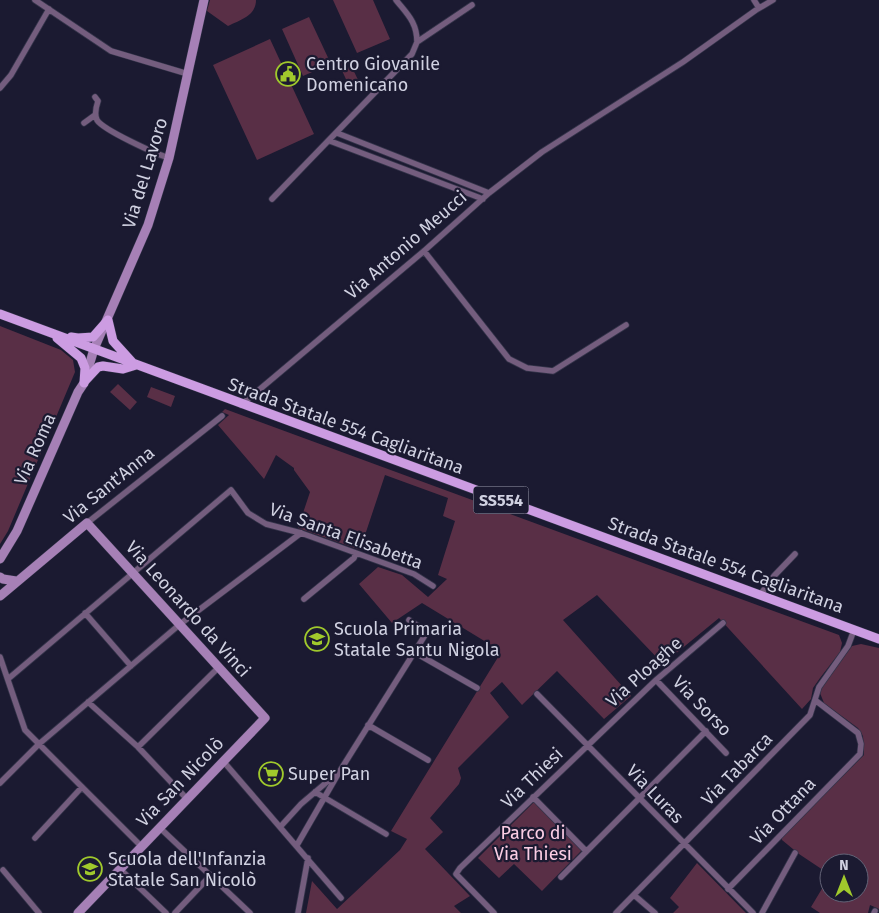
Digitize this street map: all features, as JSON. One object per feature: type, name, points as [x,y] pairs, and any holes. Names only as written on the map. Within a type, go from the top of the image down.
[{"type":"main road","name":"Strada Statale 554 Cagliaritana","points":[[0,314],[879,639]]},
{"type":"main road","points":[[49,332],[78,338],[94,337],[108,320]]},
{"type":"main road","points":[[84,383],[98,367],[123,369],[136,365],[113,341],[108,320]]},
{"type":"main road","points":[[49,332],[81,358],[85,368],[84,383]]},
{"type":"street","points":[[35,0],[111,51],[188,74]]},
{"type":"street","name":"Via del Lavoro","points":[[94,349],[148,225],[169,158],[204,0]]},
{"type":"street","points":[[272,199],[412,54],[417,42],[417,31],[413,22],[396,0]]},
{"type":"street","points":[[754,0],[759,8]]},
{"type":"street","name":"Via Antonio Meucci","points":[[241,404],[424,251],[489,193],[542,152],[683,62],[773,0]]},
{"type":"street","points":[[417,42],[472,5]]},
{"type":"street","points":[[0,88],[11,75],[49,9]]},
{"type":"street","points":[[95,96],[98,100],[95,115],[98,122],[107,129],[159,155],[169,158]]},
{"type":"street","points":[[84,123],[95,115]]},
{"type":"street","points":[[337,133],[489,193]]},
{"type":"street","points":[[330,141],[483,199]]},
{"type":"street","points":[[407,170],[410,162]]},
{"type":"street","points":[[424,251],[509,359],[527,368],[553,371],[626,325]]},
{"type":"street","name":"Via Roma","points":[[0,559],[17,531],[84,383],[94,349]]},
{"type":"street","name":"Via Sant'Anna","points":[[0,596],[87,523],[222,416]]},
{"type":"street","name":"Via Santa Elisabetta","points":[[132,572],[231,490],[248,513],[266,524],[301,532],[414,574],[433,586]]},
{"type":"street","name":"Via Leonardo da Vinci","points":[[87,523],[265,718]]},
{"type":"street","points":[[0,783],[39,744],[179,625],[301,532]]},
{"type":"street","points":[[304,599],[354,558],[356,553]]},
{"type":"street","points":[[760,595],[774,576],[795,554]]},
{"type":"street","points":[[8,679],[132,572]]},
{"type":"street","points":[[0,577],[16,581]]},
{"type":"street","points":[[85,613],[131,666]]},
{"type":"street","points":[[297,845],[338,774],[427,632],[409,620]]},
{"type":"street","name":"Via Ploaghe","points":[[587,745],[656,680],[722,623]]},
{"type":"street","name":"Via Tabarca","points":[[616,913],[810,715],[819,687],[848,646],[854,630]]},
{"type":"street","points":[[414,652],[477,688]]},
{"type":"street","points":[[0,657],[25,730],[141,846]]},
{"type":"street","points":[[138,748],[219,667]]},
{"type":"street","name":"Via Sorso","points":[[656,680],[726,752]]},
{"type":"street","name":"Via Luras","points":[[537,694],[753,913]]},
{"type":"street","name":"Via Ottana","points":[[728,889],[860,754],[861,744],[858,734],[815,700]]},
{"type":"street","points":[[88,702],[138,748],[187,799]]},
{"type":"street","name":"Via San Nicolò","points":[[81,912],[120,868],[265,718]]},
{"type":"street","points":[[368,725],[428,760]]},
{"type":"street","points":[[561,878],[706,731]]},
{"type":"street","name":"Via Thiesi","points":[[494,913],[456,874],[587,745]]},
{"type":"street","points":[[223,761],[281,826],[341,898]]},
{"type":"street","points":[[281,826],[301,804],[338,774]]},
{"type":"street","points":[[35,838],[82,787]]},
{"type":"street","points":[[315,792],[386,834]]},
{"type":"street","points":[[533,797],[586,852]]},
{"type":"street","points":[[159,827],[250,913]]},
{"type":"street","points":[[762,913],[796,853]]},
{"type":"street","points":[[298,913],[308,858]]},
{"type":"street","points":[[120,868],[166,913]]},
{"type":"street","points":[[3,870],[38,913]]},
{"type":"street","points":[[175,913],[211,875]]},
{"type":"street","points":[[634,895],[655,913]]},
{"type":"green space","points":[[210,0],[256,0],[250,14],[228,26],[207,11]]},
{"type":"green space","points":[[333,0],[373,0],[390,39],[357,53]]},
{"type":"green space","points":[[309,17],[331,64],[303,76],[282,29]]},
{"type":"green space","points":[[270,39],[314,134],[257,160],[213,65]]},
{"type":"green space","points":[[348,59],[360,84],[350,88],[339,64]]},
{"type":"green space","points":[[0,326],[61,350],[73,360],[75,372],[8,531],[0,544]]},
{"type":"green space","points":[[118,384],[137,402],[130,410],[110,392]]},
{"type":"green space","points":[[151,387],[175,396],[171,407],[147,397]]},
{"type":"green space","points":[[225,409],[839,635],[842,643],[840,652],[813,688],[811,699],[802,709],[719,618],[663,664],[597,595],[563,620],[631,696],[604,719],[557,671],[522,705],[502,682],[490,693],[509,717],[458,768],[461,778],[459,784],[430,818],[443,832],[425,849],[470,896],[454,906],[461,913],[306,913],[312,881],[337,909],[400,850],[407,839],[391,831],[500,654],[491,645],[422,603],[392,623],[359,584],[378,567],[402,575],[428,597],[447,579],[438,575],[455,521],[443,516],[448,498],[385,475],[360,550],[298,528],[310,492],[294,468],[276,455],[264,479],[218,425],[229,415],[222,412]]},
{"type":"green space","points":[[861,644],[879,648],[879,909],[870,905],[868,913],[820,913],[811,907],[819,894],[819,903],[869,903],[869,853],[819,853],[819,867],[782,840],[782,836],[864,755],[863,736],[858,728],[824,703],[820,693],[822,687],[852,646]]},
{"type":"green space","name":"Parco di Via Thiesi","points":[[534,802],[582,850],[542,891],[514,864],[499,878],[478,858]]},
{"type":"green space","points":[[697,863],[746,913],[673,913],[679,907],[670,898]]},
{"type":"place","name":"Centro Giovanile Domenicano","points":[[288,74]]},
{"type":"place","name":"Scuola Primaria Statale Santu Nigola","points":[[317,639]]},
{"type":"place","name":"Super Pan","points":[[271,774]]},
{"type":"place","name":"Scuola dell'Infanzia Statale San Nicolò","points":[[90,869]]}]
